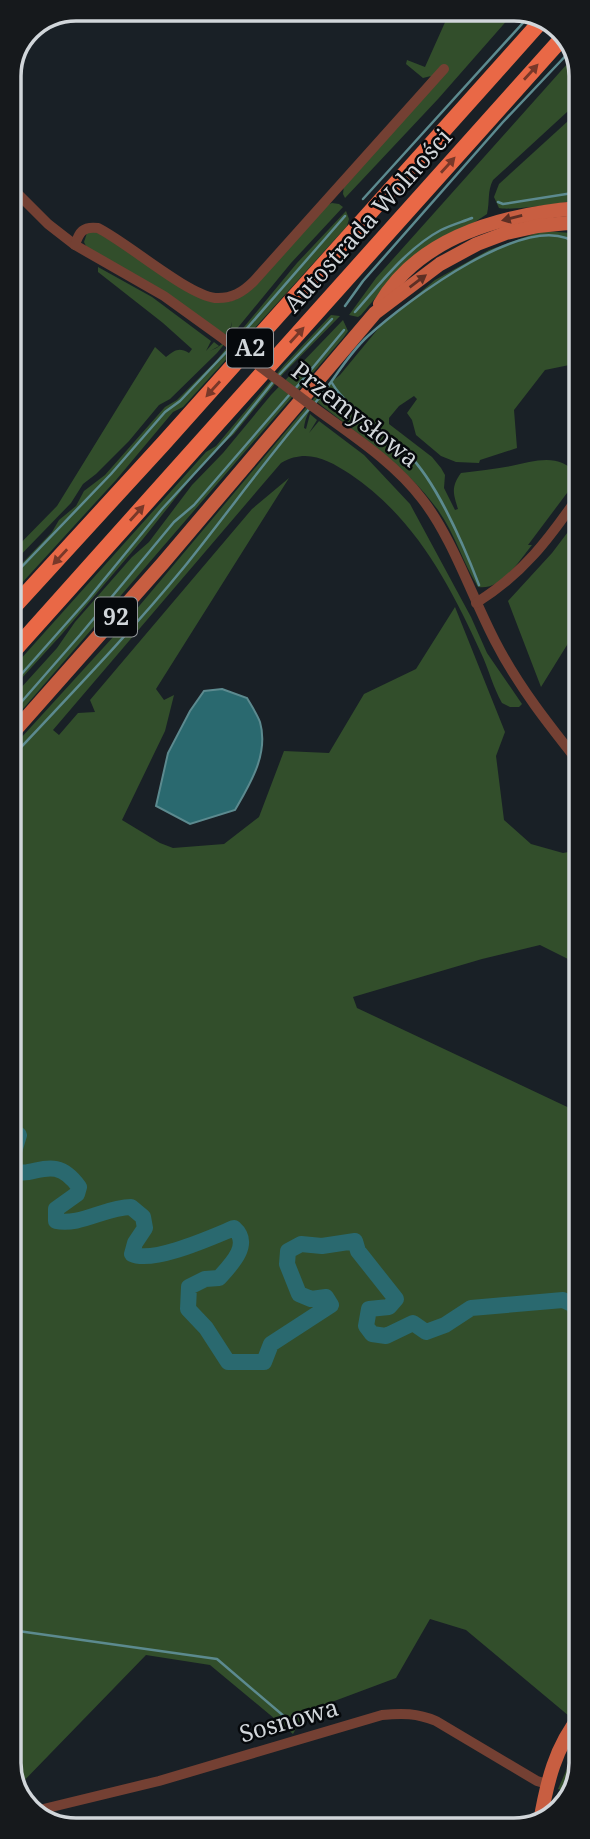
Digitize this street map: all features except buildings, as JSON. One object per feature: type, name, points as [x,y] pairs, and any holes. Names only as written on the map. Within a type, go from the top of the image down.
[{"type":"highway","name":"Autostrada Wolności","points":[[21,598],[163,444],[537,26]]},
{"type":"highway","name":"Autostrada Wolności","points":[[21,643],[558,43]]},
{"type":"main road","name":"92","points":[[21,724],[163,564],[375,313],[401,276],[433,250],[473,229],[536,212],[569,209]]},
{"type":"main road","name":"92","points":[[375,313],[440,264],[477,244],[506,233],[569,223]]},
{"type":"main road","points":[[542,1810],[552,1763],[569,1733]]},
{"type":"street","points":[[75,245],[82,230],[88,227],[98,228],[198,292],[217,298],[240,293],[444,69]]},
{"type":"street","name":"Przemysłowa","points":[[21,198],[75,245],[164,296],[389,464],[420,496],[442,531],[495,642],[520,684],[569,749]]},
{"type":"street","points":[[477,603],[525,566],[569,509]]},
{"type":"street","name":"Sosnowa","points":[[45,1809],[159,1781],[382,1716],[402,1713],[421,1714],[436,1721],[537,1781],[547,1784]]},
{"type":"green space","points":[[446,21],[506,21],[345,198],[344,184],[431,76],[423,78],[406,64],[407,60],[425,67]]},
{"type":"green space","points":[[567,64],[569,110],[493,180],[487,214],[394,276],[361,315],[349,315],[376,278]]},
{"type":"green space","points":[[569,120],[569,202],[525,208],[499,208],[494,197],[499,184]]},
{"type":"green space","points":[[332,203],[343,207],[291,263],[217,353],[170,399],[159,405],[129,441],[83,484],[71,503],[21,555],[21,543],[57,506],[155,347],[166,357],[177,350],[189,353],[192,349],[98,272],[98,267],[152,297],[211,341],[206,351],[214,342],[219,346],[228,336],[87,248],[84,242],[87,233],[92,231],[100,234],[209,301],[228,302],[245,294],[327,205]]},
{"type":"green space","points":[[346,211],[349,219],[347,226],[183,407],[173,412],[116,480],[21,584],[21,564],[52,532],[59,520],[76,506],[84,491],[105,475],[165,407],[177,400],[215,362],[297,263]]},
{"type":"green space","points":[[542,231],[569,233],[569,365],[545,370],[514,410],[517,448],[480,460],[479,463],[456,462],[441,456],[416,435],[407,413],[417,399],[414,396],[399,406],[389,418],[389,424],[432,457],[441,468],[445,475],[444,488],[455,510],[458,509],[454,486],[461,473],[547,460],[563,463],[569,467],[569,490],[509,574],[494,584],[478,587],[438,510],[412,479],[318,402],[307,415],[306,429],[310,414],[317,420],[309,433],[319,421],[364,455],[410,504],[471,617],[487,653],[522,704],[519,707],[502,703],[484,659],[443,577],[393,510],[373,491],[342,469],[325,460],[300,456],[281,463],[53,730],[59,735],[78,713],[95,712],[90,700],[252,509],[289,478],[156,689],[164,700],[174,695],[165,731],[122,820],[173,848],[224,844],[259,817],[284,751],[329,753],[364,694],[416,669],[455,607],[505,732],[496,756],[504,820],[531,844],[563,853],[569,852],[569,960],[540,945],[353,997],[357,1008],[569,1108],[569,1716],[466,1630],[430,1619],[396,1678],[305,1712],[293,1734],[210,1665],[146,1655],[24,1780],[21,1763],[21,738],[114,636],[297,418],[323,388],[340,375],[382,324],[435,280],[489,250]]},
{"type":"green space","points":[[331,315],[340,316],[283,374],[234,434],[211,455],[143,539],[21,679],[21,659],[206,452],[216,446],[284,365]]},
{"type":"green space","points":[[343,320],[348,331],[343,338],[21,711],[21,688],[132,557],[149,542],[192,485],[223,453],[271,395]]},
{"type":"green space","points":[[569,531],[569,642],[541,687],[508,601]]},
{"type":"green space","points":[[569,1764],[566,1781],[561,1790],[558,1789]]},
{"type":"water","points":[[222,689],[247,698],[256,713],[262,734],[260,757],[252,779],[235,810],[190,824],[156,806],[168,753],[204,691]]},
{"type":"waterway","points":[[363,199],[524,22]]},
{"type":"waterway","points":[[345,306],[363,281],[503,122],[565,56]]},
{"type":"waterway","points":[[498,202],[503,204],[569,194]]},
{"type":"waterway","points":[[235,342],[345,216]]},
{"type":"waterway","points":[[355,312],[417,246],[441,230],[472,218]]},
{"type":"waterway","points":[[315,403],[368,336],[439,282],[502,247],[532,237],[558,236],[569,241]]},
{"type":"waterway","points":[[277,377],[332,319]]},
{"type":"waterway","points":[[295,389],[344,330]]},
{"type":"waterway","points":[[21,568],[111,474],[165,412],[180,401],[231,347]]},
{"type":"waterway","points":[[21,675],[273,382]]},
{"type":"waterway","points":[[332,383],[346,401],[399,445],[418,465],[439,497],[479,585]]},
{"type":"waterway","points":[[21,702],[174,522],[194,505],[290,394]]},
{"type":"waterway","points":[[21,747],[164,591],[310,408]]},
{"type":"waterway","points":[[21,1172],[50,1168],[59,1170],[69,1175],[79,1187],[77,1194],[56,1209],[56,1221],[74,1221],[131,1207],[143,1217],[145,1228],[135,1243],[132,1254],[142,1256],[168,1253],[234,1228],[241,1241],[238,1254],[219,1278],[205,1279],[189,1287],[188,1309],[206,1328],[228,1362],[264,1362],[271,1344],[331,1305],[326,1297],[311,1299],[299,1294],[287,1264],[288,1251],[301,1244],[322,1246],[355,1241],[358,1251],[396,1299],[389,1307],[369,1309],[366,1326],[372,1334],[386,1336],[413,1323],[426,1332],[445,1325],[471,1308],[563,1300],[569,1303]]},
{"type":"waterway","points":[[21,1631],[217,1659],[292,1723]]}]
